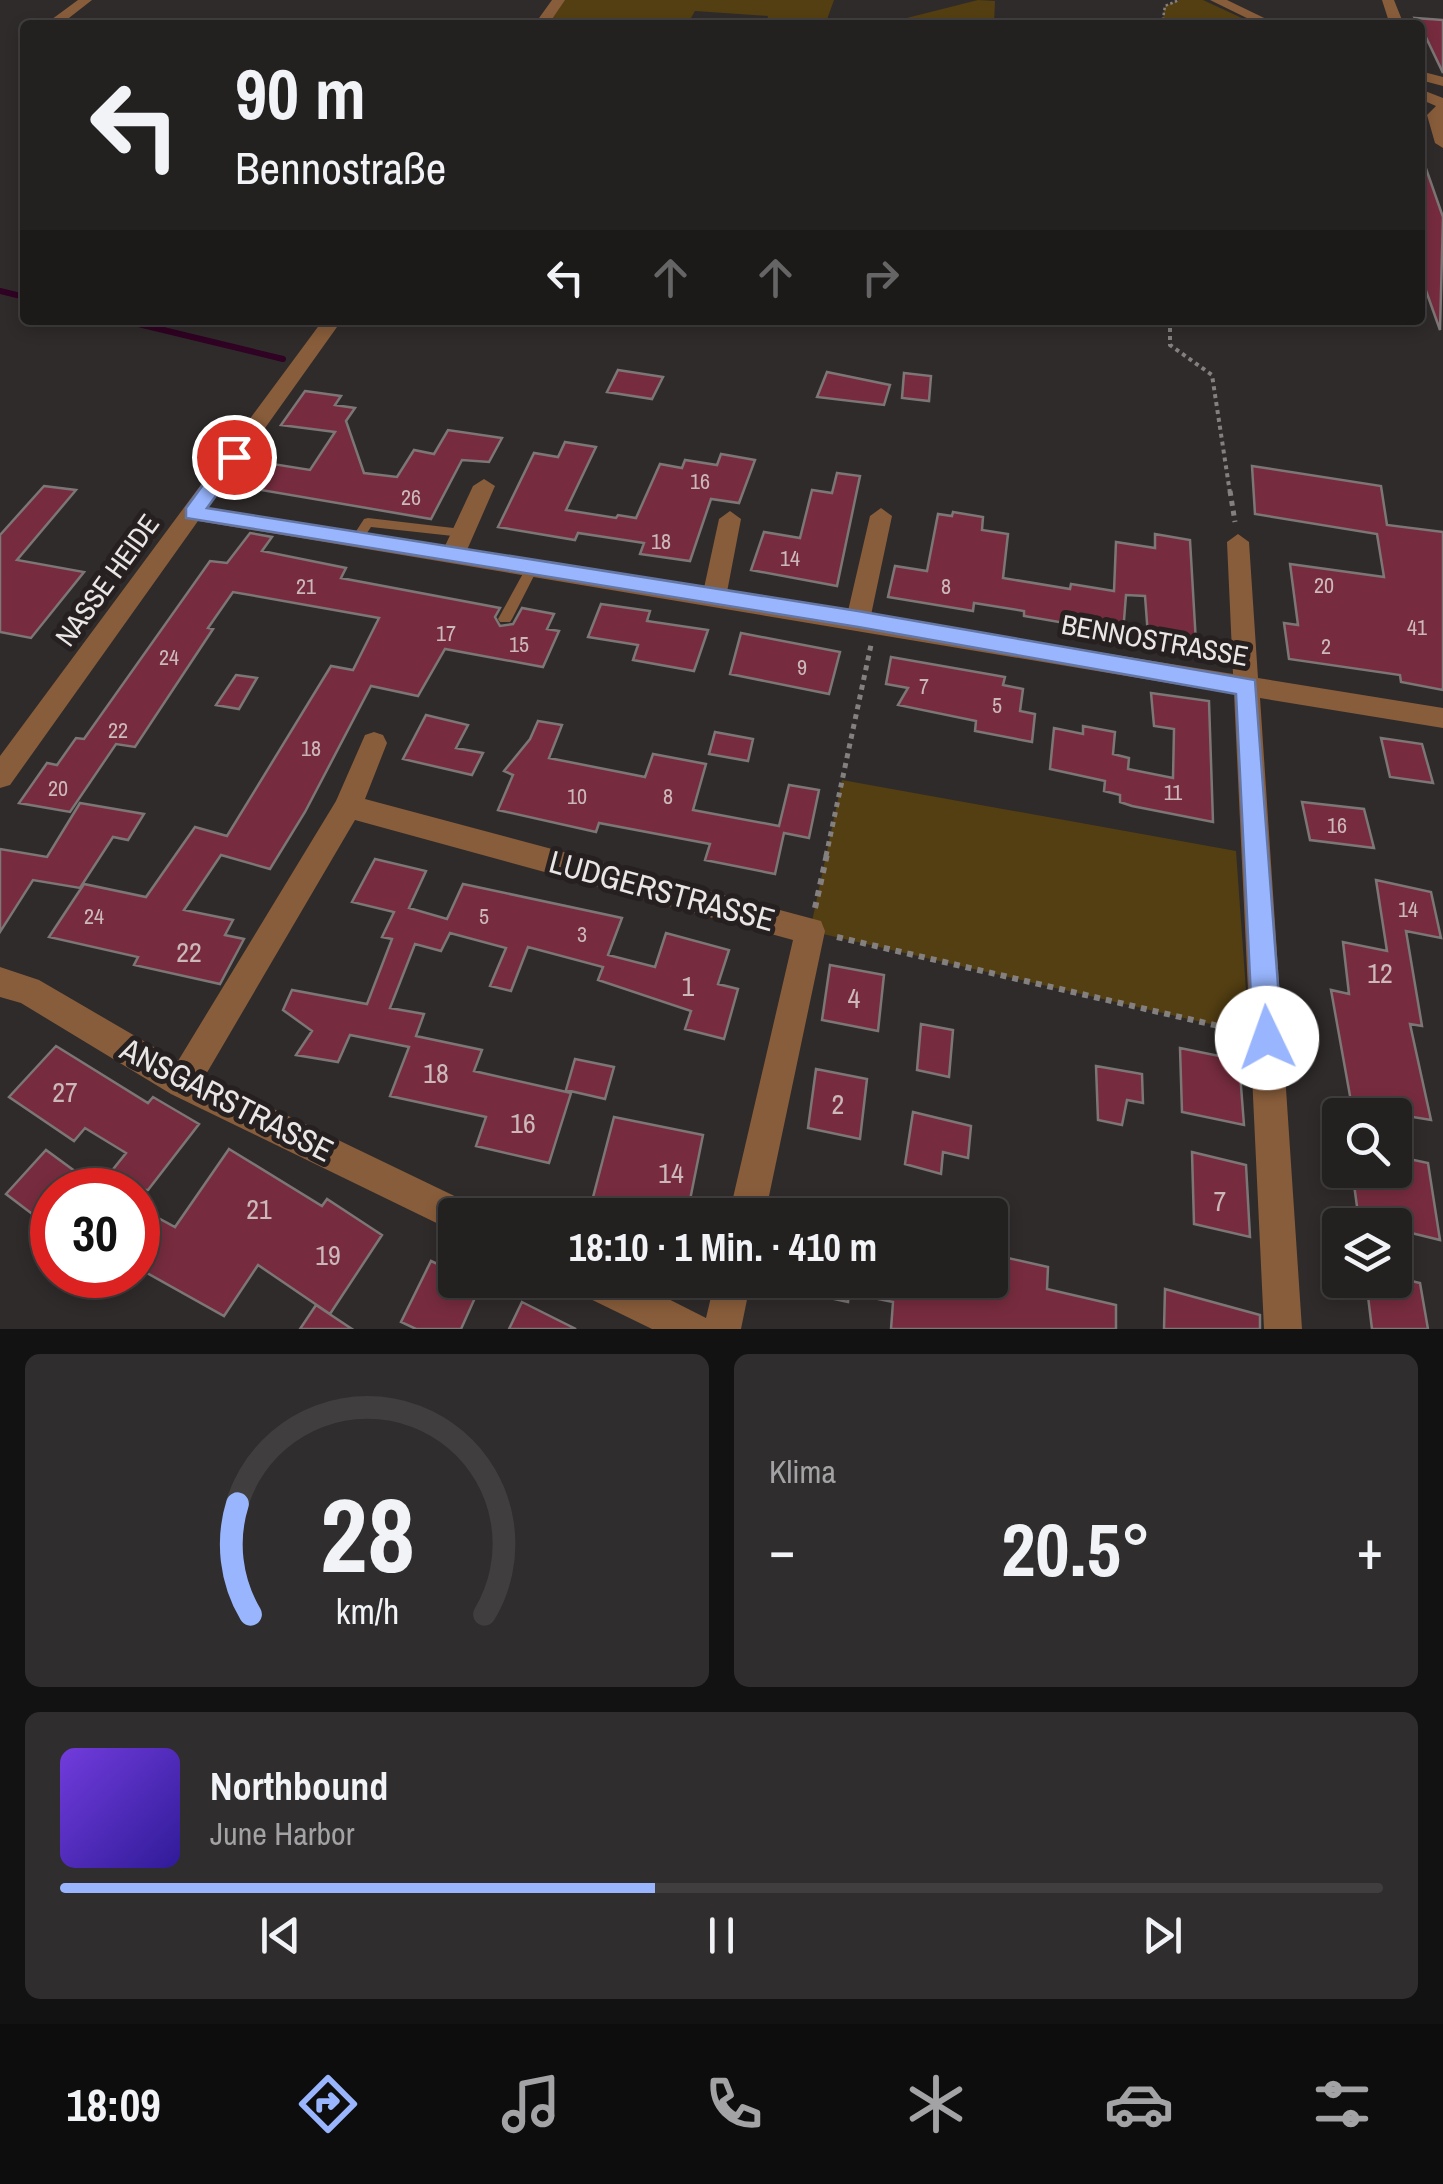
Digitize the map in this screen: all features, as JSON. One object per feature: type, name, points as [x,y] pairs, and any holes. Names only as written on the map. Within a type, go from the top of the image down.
[{"type":"street","points":[[57,20],[86,0]]},
{"type":"street","points":[[1216,0],[1261,20]]},
{"type":"street","points":[[1443,106],[1434,122],[1443,143]]},
{"type":"street","name":"NASSE HEIDE","points":[[0,777],[329,325]]},
{"type":"street","points":[[458,544],[484,486]]},
{"type":"street","name":"BENNOSTRASSE","points":[[194,513],[358,539],[458,544],[532,568],[1443,718]]},
{"type":"street","points":[[867,621],[880,516]]},
{"type":"street","points":[[714,597],[730,519]]},
{"type":"street","points":[[1238,542],[1283,1329]]},
{"type":"street","points":[[183,1082],[348,806],[374,743]]},
{"type":"street","name":"LUDGERSTRASSE","points":[[348,806],[810,931],[751,1198]]},
{"type":"street","name":"ANSGARSTRASSE","points":[[0,982],[28,990],[183,1082],[438,1206]]},
{"type":"street","points":[[628,1298],[692,1329]]},
{"type":"street","points":[[722,1329],[728,1298]]},
{"type":"lane","points":[[506,620],[532,568]]},
{"type":"path","points":[[1163,20],[1164,6],[1179,0]]},
{"type":"path","points":[[1170,325],[1170,345],[1212,375],[1238,542]]},
{"type":"path","points":[[867,621],[810,931],[1267,1038]]},
{"type":"shaded area","points":[[559,0],[834,0],[827,20],[767,20],[768,16],[695,11],[690,20],[545,20]]},
{"type":"shaded area","points":[[978,0],[995,1],[994,20],[899,20]]},
{"type":"shaded area","points":[[1179,0],[1203,0],[1246,20],[1163,20],[1165,6]]},
{"type":"shaded area","points":[[842,780],[1236,851],[1249,1033],[810,931]]},
{"type":"building","points":[[1415,18],[1443,20],[1443,73],[1425,35],[1425,20]]},
{"type":"building","points":[[1425,166],[1443,217],[1440,330],[1425,288]]},
{"type":"building","points":[[618,370],[663,377],[652,399],[607,392]]},
{"type":"building","points":[[827,372],[890,385],[884,405],[817,397]]},
{"type":"building","points":[[904,373],[931,376],[929,401],[902,398]]},
{"type":"building","points":[[305,391],[341,396],[335,405],[355,408],[346,421],[364,473],[397,477],[414,450],[434,454],[448,430],[502,438],[489,462],[462,460],[431,519],[250,488],[267,463],[310,470],[335,432],[281,425]]},
{"type":"building","points":[[565,442],[596,447],[566,510],[616,518],[636,518],[660,464],[682,468],[685,460],[717,465],[721,454],[755,460],[739,503],[711,499],[690,561],[640,554],[644,543],[578,533],[575,540],[498,527],[534,453],[558,457]]},
{"type":"building","points":[[1252,466],[1381,486],[1387,525],[1443,532],[1443,690],[1401,682],[1400,675],[1289,659],[1284,623],[1298,625],[1290,564],[1384,577],[1377,534],[1255,514]]},
{"type":"building","points":[[837,473],[860,476],[837,586],[751,570],[764,532],[800,538],[812,490],[832,493]]},
{"type":"building","points":[[44,486],[76,490],[17,560],[84,572],[31,638],[0,632],[0,535]]},
{"type":"building","points":[[953,512],[983,517],[982,530],[1008,534],[1003,578],[1070,589],[1071,584],[1114,591],[1116,542],[1155,548],[1155,534],[1190,540],[1196,643],[1148,636],[1145,596],[1126,595],[1123,633],[974,603],[973,611],[888,597],[895,566],[927,571],[938,514],[952,516]]},
{"type":"building","points":[[250,533],[272,537],[262,551],[346,568],[341,578],[500,608],[495,617],[500,626],[513,624],[522,608],[554,614],[547,629],[559,631],[543,667],[445,649],[418,696],[371,686],[305,812],[270,869],[221,855],[184,910],[233,920],[225,935],[244,939],[220,984],[134,965],[138,957],[49,937],[84,884],[146,897],[195,827],[227,836],[331,666],[353,670],[379,618],[233,592],[135,747],[116,744],[70,812],[19,803],[47,763],[57,765],[76,738],[84,739],[210,561],[227,563]]},
{"type":"building","points":[[601,604],[650,611],[647,621],[708,630],[694,671],[633,660],[638,645],[588,637]]},
{"type":"building","points":[[741,633],[840,652],[829,694],[730,674]]},
{"type":"building","points":[[891,657],[1005,677],[1003,685],[1023,689],[1020,711],[1035,714],[1032,742],[975,731],[976,721],[898,705],[908,688],[886,684]]},
{"type":"building","points":[[236,675],[257,678],[239,709],[216,705]]},
{"type":"building","points":[[1151,693],[1209,701],[1213,822],[1132,806],[1120,802],[1120,795],[1104,791],[1105,781],[1050,769],[1054,728],[1083,734],[1083,726],[1115,732],[1113,754],[1129,758],[1128,769],[1173,778],[1174,729],[1154,726]]},
{"type":"building","points":[[426,715],[468,725],[456,748],[483,753],[472,775],[403,759]]},
{"type":"building","points":[[538,721],[562,725],[549,758],[645,777],[653,754],[706,764],[693,810],[779,826],[789,785],[819,790],[809,838],[784,833],[775,874],[705,860],[710,844],[599,823],[596,832],[498,810],[513,775],[504,771],[530,739]]},
{"type":"building","points":[[715,732],[753,739],[748,761],[709,754]]},
{"type":"building","points":[[1381,738],[1422,744],[1433,783],[1390,777]]},
{"type":"building","points":[[1302,802],[1364,809],[1374,848],[1310,840]]},
{"type":"building","points":[[80,803],[144,814],[128,840],[113,837],[80,888],[33,880],[0,932],[0,849],[47,857]]},
{"type":"building","points":[[375,859],[426,871],[409,908],[447,919],[463,884],[622,918],[608,955],[655,967],[666,933],[729,950],[718,984],[738,989],[724,1039],[685,1029],[691,1011],[598,980],[603,967],[528,947],[511,991],[490,986],[506,948],[450,933],[441,951],[415,944],[390,1008],[424,1014],[416,1036],[482,1050],[474,1071],[571,1093],[549,1163],[476,1146],[486,1117],[390,1096],[409,1047],[350,1035],[338,1062],[296,1055],[312,1031],[283,1010],[292,990],[367,1004],[392,939],[382,937],[394,912],[352,902]]},
{"type":"building","points":[[1376,880],[1431,892],[1441,938],[1406,931],[1422,1026],[1410,1024],[1431,1120],[1412,1117],[1412,1098],[1350,1098],[1331,990],[1349,994],[1343,942],[1387,951]]},
{"type":"building","points":[[830,965],[884,975],[878,1031],[822,1020]]},
{"type":"building","points":[[921,1024],[953,1030],[949,1077],[917,1070]]},
{"type":"building","points":[[56,1046],[148,1103],[153,1097],[199,1124],[160,1174],[160,1168],[114,1168],[126,1153],[85,1128],[74,1141],[9,1097]]},
{"type":"building","points":[[1180,1048],[1239,1060],[1244,1125],[1182,1112]]},
{"type":"building","points":[[575,1059],[614,1067],[605,1099],[566,1090]]},
{"type":"building","points":[[1096,1066],[1142,1074],[1143,1103],[1127,1100],[1122,1125],[1098,1120]]},
{"type":"building","points":[[816,1069],[867,1079],[860,1139],[808,1128]]},
{"type":"building","points":[[913,1112],[971,1126],[968,1158],[943,1152],[941,1174],[905,1164]]},
{"type":"building","points":[[614,1117],[703,1135],[690,1198],[593,1198]]},
{"type":"building","points":[[229,1149],[322,1206],[327,1199],[382,1235],[330,1314],[258,1265],[224,1316],[160,1280],[160,1219],[175,1227]]},
{"type":"building","points":[[46,1150],[71,1168],[30,1168],[30,1212],[6,1194]]},
{"type":"building","points":[[1192,1152],[1246,1165],[1250,1237],[1194,1224]]},
{"type":"building","points":[[1412,1160],[1428,1163],[1440,1240],[1412,1233],[1412,1208],[1357,1208],[1354,1188],[1412,1188]]},
{"type":"building","points":[[1008,1258],[1048,1267],[1047,1289],[1116,1305],[1116,1329],[891,1329],[893,1302],[873,1298],[1008,1298]]},
{"type":"building","points":[[431,1261],[438,1264],[438,1298],[475,1298],[461,1329],[416,1329],[401,1322]]},
{"type":"building","points":[[1412,1281],[1420,1283],[1428,1329],[1372,1329],[1368,1298],[1412,1298]]},
{"type":"building","points":[[1165,1289],[1260,1315],[1260,1329],[1164,1329]]},
{"type":"building","points":[[522,1302],[576,1329],[509,1329]]},
{"type":"building","points":[[316,1305],[352,1329],[300,1329]]},
{"type":"waterway","points":[[0,291],[20,296]]},
{"type":"waterway","points":[[143,325],[283,359]]},
{"type":"route","points":[[234,457],[194,513],[858,619],[1247,686],[1267,1038]]}]
